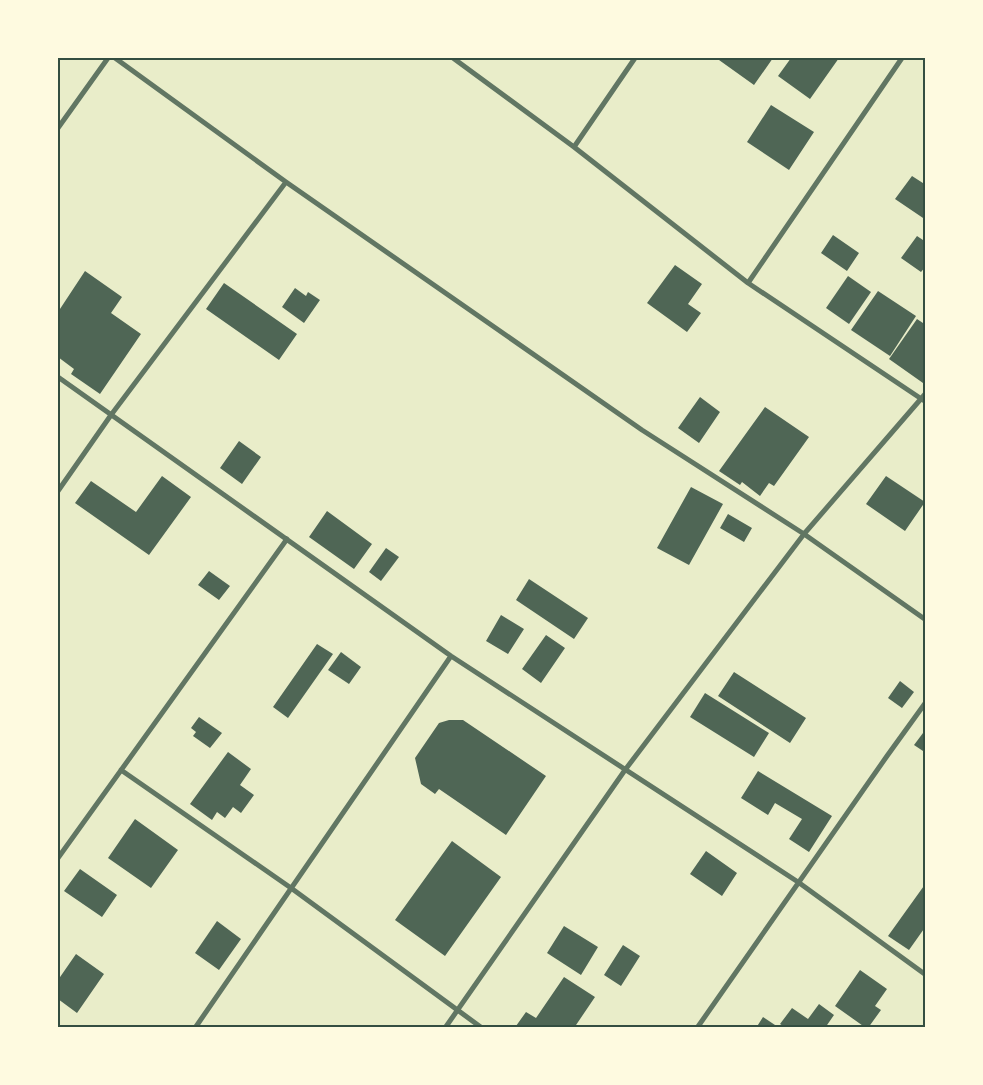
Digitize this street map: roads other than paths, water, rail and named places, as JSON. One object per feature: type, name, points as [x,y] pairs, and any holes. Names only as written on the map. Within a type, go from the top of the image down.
[{"type":"street","points":[[58,128],[108,58]]},
{"type":"street","points":[[115,58],[286,182],[642,430],[804,534],[926,620]]},
{"type":"street","points":[[453,58],[748,282],[923,400]]},
{"type":"street","points":[[574,148],[635,58]]},
{"type":"street","points":[[748,282],[902,58]]},
{"type":"street","points":[[58,491],[111,415],[286,182]]},
{"type":"street","points":[[58,377],[451,656],[798,882],[926,974]]},
{"type":"street","points":[[445,1028],[625,770],[804,534],[923,400],[926,393]]},
{"type":"street","points":[[58,858],[287,539]]},
{"type":"street","points":[[195,1028],[451,656]]},
{"type":"street","points":[[698,1028],[798,882],[926,702]]},
{"type":"street","points":[[121,770],[291,888],[482,1028]]}]
